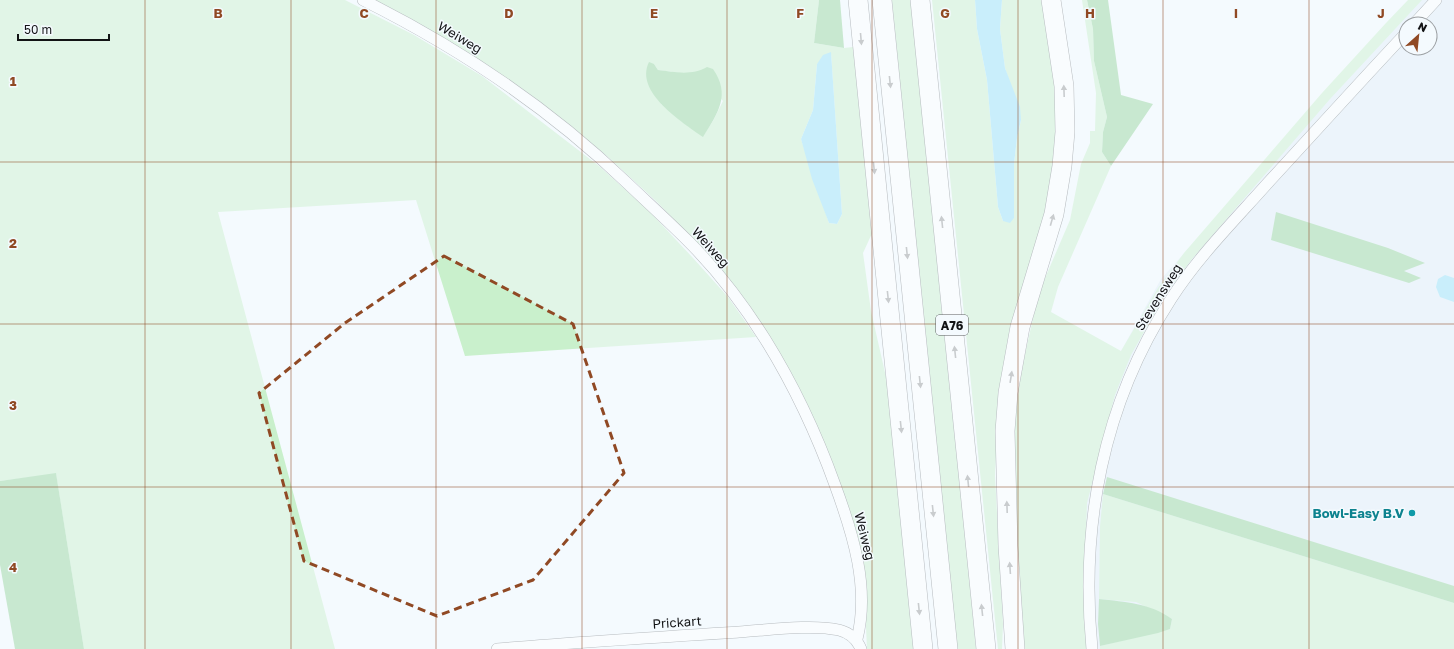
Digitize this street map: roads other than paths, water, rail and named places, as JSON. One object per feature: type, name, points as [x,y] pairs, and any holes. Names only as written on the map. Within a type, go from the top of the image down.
[{"type":"highway","points":[[858,0],[923,649]]},
{"type":"highway","points":[[882,0],[948,649]]},
{"type":"highway","name":"A76","points":[[920,0],[986,649]]},
{"type":"highway","points":[[1015,649],[1008,546],[1005,431],[1008,393],[1015,350],[1020,327],[1054,214],[1062,166],[1065,132],[1064,86],[1051,0]]},
{"type":"street","name":"Weiweg","points":[[364,0],[405,21],[470,59],[533,105],[585,146],[642,196],[691,244],[734,295],[766,340],[794,392],[831,474],[848,520],[857,560],[860,589],[861,622],[859,644]]},
{"type":"street","points":[[1421,16],[1436,0]]},
{"type":"street","name":"Stevensweg","points":[[1092,649],[1088,588],[1092,514],[1112,425],[1131,374],[1151,334],[1171,299],[1207,249],[1398,42]]},
{"type":"street","name":"Prickart","points":[[497,649],[678,635],[816,628],[840,630],[848,633],[859,644]]},
{"type":"water","points":[[975,0],[1002,0],[1000,29],[1005,68],[1020,107],[1021,120],[1014,164],[1014,218],[1010,223],[1003,221],[998,207],[987,80],[977,29]]},
{"type":"water","points":[[831,52],[842,214],[837,224],[829,223],[812,179],[801,139],[813,110],[817,64],[823,55]]},
{"type":"water","points":[[1445,275],[1454,278],[1454,302],[1440,297],[1436,287],[1438,279]]},
{"type":"place","name":"Bowl-Easy B.V","points":[[1412,513]]}]
